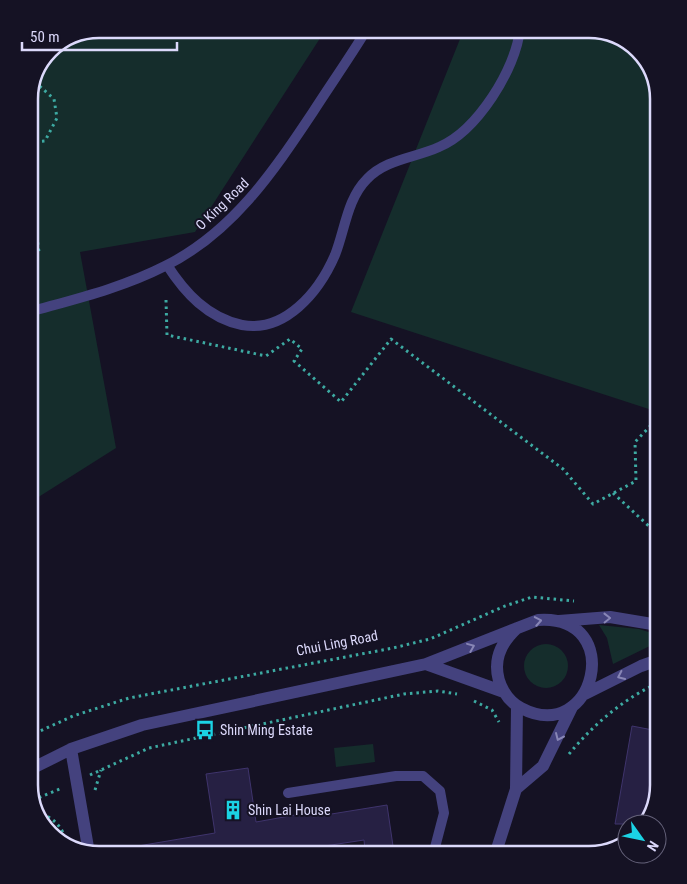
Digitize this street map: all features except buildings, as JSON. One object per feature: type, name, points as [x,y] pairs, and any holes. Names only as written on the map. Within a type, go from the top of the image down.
[{"type":"street","points":[[38,765],[71,748],[142,725],[426,664],[538,620],[559,621],[610,617],[650,624]]},
{"type":"street","points":[[559,621],[578,632],[590,651],[593,673],[585,694]]},
{"type":"street","points":[[518,628],[505,641],[498,657],[498,675],[504,692],[517,706],[529,713],[543,715],[558,714],[572,707],[585,694],[650,663]]},
{"type":"street","points":[[426,664],[504,692]]},
{"type":"street","points":[[498,846],[516,789],[517,706]]},
{"type":"street","points":[[516,789],[543,766],[572,707]]},
{"type":"street","points":[[71,748],[88,845]]},
{"type":"lane","name":"O King Road","points":[[38,309],[123,285],[167,265],[213,235],[256,192],[286,152],[361,38]]},
{"type":"lane","points":[[167,265],[183,290],[218,316],[247,326],[267,325],[284,319],[302,303],[325,273],[334,256],[353,201],[367,179],[386,164],[440,147],[464,131],[508,70],[519,38]]},
{"type":"lane","points":[[288,793],[396,776],[424,776],[440,791],[444,813],[435,846]]},
{"type":"path","points":[[38,141],[45,141],[57,118],[54,99],[39,86]]},
{"type":"path","points":[[38,299],[43,308]]},
{"type":"path","points":[[166,300],[167,335],[266,356],[290,339],[302,349],[294,361],[341,402],[390,339],[563,469],[592,504],[636,481],[635,442],[650,426]]},
{"type":"path","points":[[613,492],[650,527]]},
{"type":"path","name":"Chui Ling Road","points":[[38,732],[73,716],[128,698],[393,648],[430,639],[505,606],[532,597],[583,602]]},
{"type":"path","points":[[565,758],[607,715],[640,691],[650,687]]},
{"type":"path","points":[[39,797],[149,748],[404,694],[438,691],[466,696],[492,710],[504,730]]},
{"type":"path","points":[[46,815],[55,819],[64,831],[65,836]]},
{"type":"green space","points":[[320,38],[195,232],[80,252],[116,448],[38,497],[38,95],[44,72],[50,61],[58,53],[75,42],[87,39]]},
{"type":"green space","points":[[460,38],[592,38],[612,42],[634,58],[646,79],[650,99],[650,409],[351,312]]},
{"type":"green space","points":[[599,625],[639,629],[650,632],[650,646],[613,664],[607,638]]},
{"type":"green space","points":[[542,644],[550,644],[562,650],[568,666],[562,682],[550,688],[542,688],[530,682],[524,670],[524,662],[530,650]]},
{"type":"green space","points":[[373,744],[375,762],[336,767],[334,748]]},
{"type":"place","name":"Shin Ming Estate","points":[[205,730]]},
{"type":"place","name":"Shin Lai House","points":[[233,810]]}]
